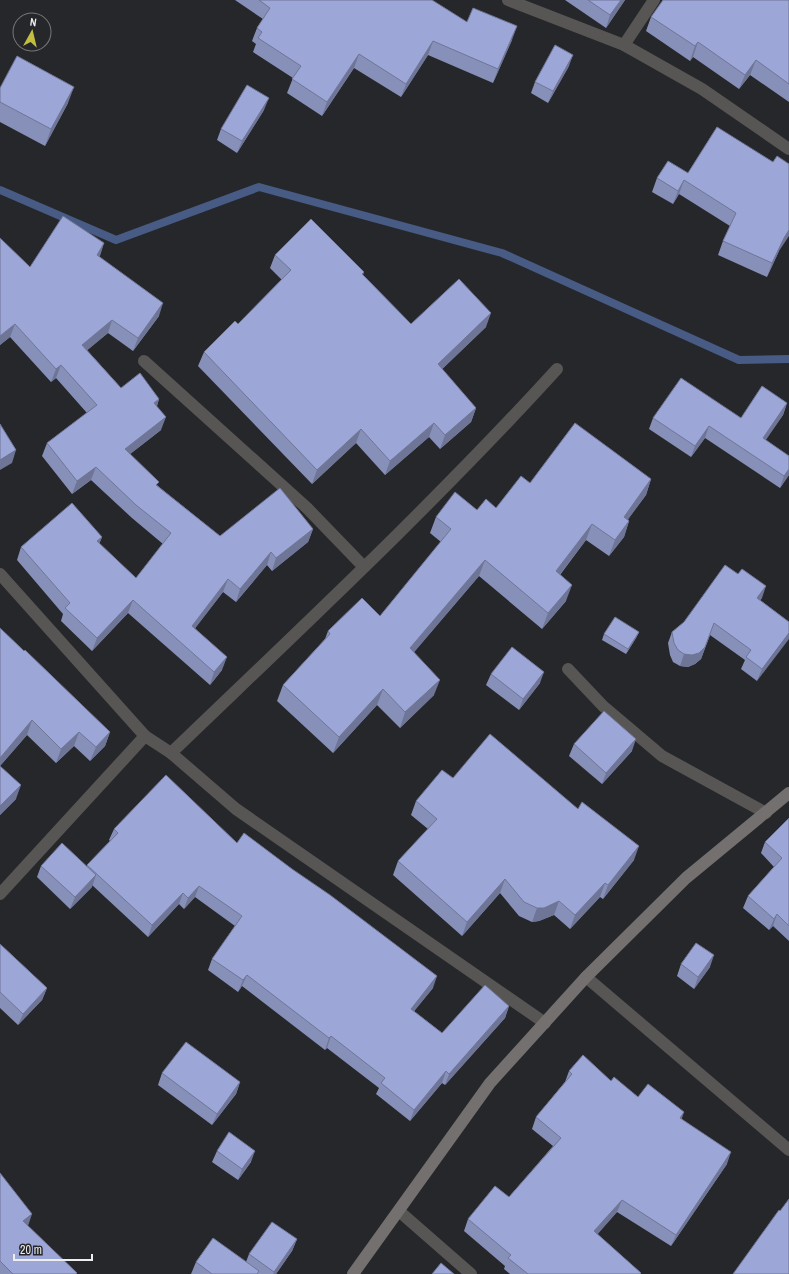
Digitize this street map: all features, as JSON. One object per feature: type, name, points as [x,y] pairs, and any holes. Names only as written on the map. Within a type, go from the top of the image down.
[{"type":"main road","points":[[354,1274],[400,1212],[490,1083],[586,978],[686,878],[766,814],[789,792]]},
{"type":"street","points":[[508,0],[624,45],[702,89],[789,149]]},
{"type":"street","points":[[624,45],[654,0]]},
{"type":"street","points":[[144,361],[307,508],[364,567]]},
{"type":"street","points":[[171,752],[364,567],[500,431],[557,368]]},
{"type":"street","points":[[0,574],[146,736],[171,752],[236,809],[545,1023]]},
{"type":"street","points":[[568,669],[603,706],[662,756],[766,814]]},
{"type":"street","points":[[0,894],[146,736]]},
{"type":"street","points":[[586,978],[789,1150]]},
{"type":"street","points":[[400,1212],[471,1274]]},
{"type":"building","points":[[259,0],[432,0],[467,22],[473,8],[517,26],[498,69],[433,41],[406,84],[359,54],[327,102],[292,79],[301,66],[258,38],[262,32],[257,28],[270,8]]},
{"type":"building","points":[[588,0],[621,0],[610,15]]},
{"type":"building","points":[[663,0],[789,0],[789,84],[756,60],[745,75],[698,42],[695,46],[651,17]]},
{"type":"building","points":[[555,45],[573,55],[553,91],[535,82]]},
{"type":"building","points":[[17,56],[74,87],[51,129],[0,102],[0,88]]},
{"type":"building","points":[[247,85],[269,98],[242,141],[221,129]]},
{"type":"building","points":[[717,127],[773,162],[777,156],[789,164],[789,230],[772,263],[723,241],[736,213],[684,180],[678,191],[657,178],[668,161],[688,173]]},
{"type":"building","points":[[63,216],[104,243],[97,255],[163,303],[138,338],[112,320],[82,345],[121,388],[140,373],[159,399],[154,403],[166,417],[125,449],[159,482],[156,485],[220,536],[280,488],[313,529],[276,558],[271,552],[240,589],[228,579],[192,626],[227,657],[214,672],[133,600],[97,638],[65,608],[70,603],[21,547],[72,503],[102,537],[97,541],[136,578],[171,533],[136,505],[96,467],[77,481],[47,443],[97,405],[61,365],[56,369],[15,324],[0,336],[0,238],[30,267]]},
{"type":"building","points":[[311,219],[364,272],[362,274],[411,324],[459,279],[491,313],[438,364],[476,408],[445,435],[434,423],[390,461],[361,429],[317,470],[204,352],[235,321],[238,324],[291,270],[275,255]]},
{"type":"building","points":[[681,378],[741,418],[762,386],[787,403],[763,438],[789,456],[789,469],[784,476],[709,426],[695,446],[653,418]]},
{"type":"building","points":[[575,423],[651,479],[624,517],[629,521],[615,540],[592,524],[556,571],[572,585],[548,613],[485,560],[410,648],[440,680],[405,712],[383,689],[339,737],[283,685],[330,634],[328,631],[362,598],[380,616],[451,529],[436,517],[455,492],[477,510],[486,499],[496,508],[521,476],[530,483]]},
{"type":"building","points":[[0,424],[16,450],[0,460]]},
{"type":"building","points":[[725,565],[738,574],[742,569],[766,586],[757,598],[789,622],[789,633],[762,669],[746,657],[751,650],[714,623],[705,647],[699,653],[692,655],[684,654],[678,650],[674,643],[672,632],[684,622]]},
{"type":"building","points":[[615,617],[639,632],[628,649],[604,634]]},
{"type":"building","points":[[0,628],[110,732],[96,747],[79,732],[61,749],[32,720],[0,758]]},
{"type":"building","points":[[512,647],[544,672],[523,699],[491,674]]},
{"type":"building","points":[[604,711],[636,739],[606,773],[574,744]]},
{"type":"building","points":[[490,734],[578,809],[582,802],[639,846],[608,885],[605,883],[575,915],[559,901],[544,908],[537,908],[524,902],[505,879],[467,922],[398,861],[437,819],[416,801],[442,770],[453,778]]},
{"type":"building","points":[[0,766],[21,785],[0,806]]},
{"type":"building","points":[[166,775],[237,843],[244,833],[330,895],[437,976],[411,1009],[442,1033],[485,985],[509,1006],[449,1074],[446,1071],[414,1110],[381,1083],[385,1078],[331,1036],[329,1038],[247,975],[243,980],[212,959],[242,916],[199,886],[188,898],[183,893],[152,925],[87,865],[118,833],[114,829]]},
{"type":"building","points":[[789,818],[789,926],[777,914],[774,919],[748,896],[782,858],[765,842]]},
{"type":"building","points":[[62,843],[96,875],[75,897],[41,866]]},
{"type":"building","points":[[696,943],[714,955],[698,977],[681,964]]},
{"type":"building","points":[[0,944],[47,988],[23,1014],[0,992]]},
{"type":"building","points":[[186,1042],[240,1082],[217,1114],[162,1073]]},
{"type":"building","points":[[583,1055],[611,1081],[614,1077],[638,1097],[648,1084],[684,1112],[680,1118],[731,1152],[676,1235],[622,1200],[594,1231],[641,1273],[640,1274],[528,1274],[508,1258],[511,1255],[468,1219],[495,1186],[509,1197],[561,1138],[536,1117],[572,1074],[569,1071]]},
{"type":"building","points":[[229,1132],[255,1151],[242,1169],[217,1151]]},
{"type":"building","points":[[0,1173],[32,1214],[23,1221],[77,1273],[76,1274],[13,1274],[0,1261]]},
{"type":"building","points":[[789,1199],[789,1274],[733,1274],[779,1210],[780,1211]]},
{"type":"building","points":[[272,1222],[297,1239],[274,1272],[249,1254]]},
{"type":"building","points":[[213,1238],[259,1271],[257,1274],[212,1274],[196,1262]]},
{"type":"building","points":[[441,1263],[454,1274],[432,1274]]},
{"type":"waterway","points":[[0,190],[116,240],[259,187],[502,253],[739,360],[789,359]]}]
